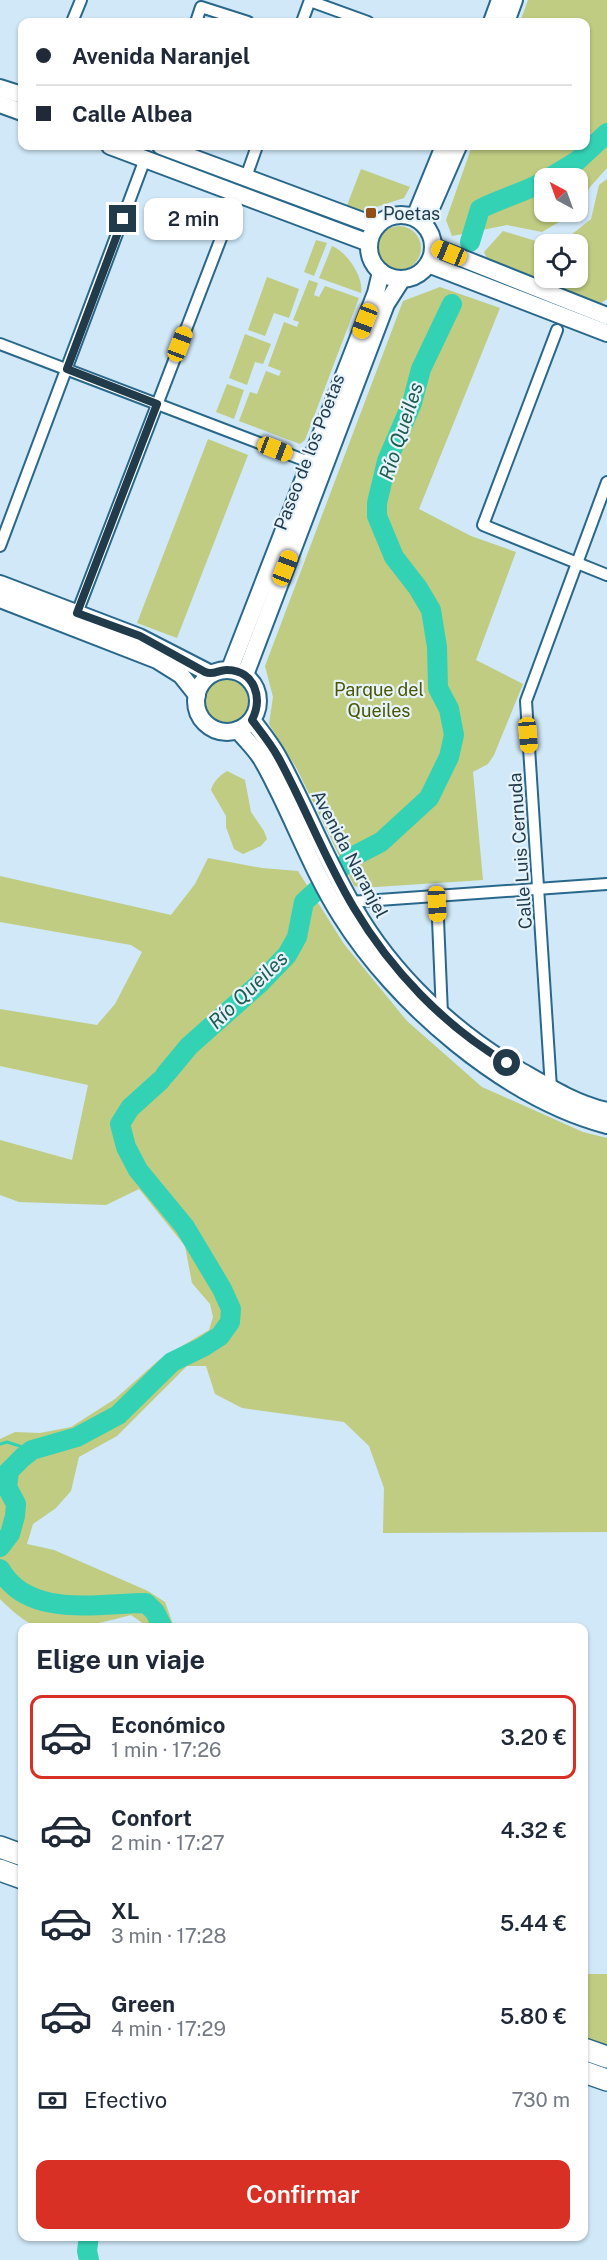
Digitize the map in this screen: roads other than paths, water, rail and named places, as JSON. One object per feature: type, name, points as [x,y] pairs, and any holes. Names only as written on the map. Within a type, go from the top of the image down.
[{"type":"highway","points":[[0,1847],[18,1854]]},
{"type":"highway","points":[[0,1870],[18,1877]]},
{"type":"highway","points":[[588,2050],[607,2057]]},
{"type":"highway","points":[[588,2073],[607,2080]]},
{"type":"street","points":[[74,18],[81,0]]},
{"type":"street","points":[[303,18],[310,0],[357,18]]},
{"type":"street","points":[[493,18],[500,0]]},
{"type":"street","points":[[507,18],[514,0]]},
{"type":"street","points":[[197,18],[201,7],[235,18]]},
{"type":"street","points":[[0,88],[18,94]]},
{"type":"street","points":[[0,104],[18,111]]},
{"type":"street","points":[[121,150],[369,243]]},
{"type":"street","points":[[172,150],[376,226]]},
{"type":"street","points":[[246,177],[256,150]]},
{"type":"street","points":[[420,221],[443,150]]},
{"type":"street","points":[[420,221],[456,150]]},
{"type":"street","points":[[0,546],[145,159]]},
{"type":"street","points":[[77,613],[238,194]]},
{"type":"street","points":[[405,214],[420,221],[429,231],[434,247],[428,264],[421,272],[402,279],[390,278],[374,264],[369,243],[376,226],[394,215],[405,214]]},
{"type":"street","points":[[434,247],[607,316]]},
{"type":"street","points":[[428,264],[607,333]]},
{"type":"street","name":"Paseo de los Poetas","points":[[237,672],[309,462],[376,293],[381,272]]},
{"type":"street","name":"Paseo de los Poetas","points":[[237,672],[386,304],[402,279]]},
{"type":"street","points":[[557,330],[483,525],[607,575]]},
{"type":"street","points":[[0,344],[309,462]]},
{"type":"street","name":"Calle Luis Cernuda","points":[[551,1088],[526,701],[607,482]]},
{"type":"street","points":[[0,584],[140,636],[211,675],[237,672],[257,691],[257,711],[252,720],[238,730],[220,731],[209,726],[201,718],[196,706],[197,695],[200,686],[211,675]]},
{"type":"street","points":[[0,599],[157,660],[181,675],[197,695]]},
{"type":"street","name":"Avenida Naranjel","points":[[252,720],[278,756],[319,857]]},
{"type":"street","name":"Avenida Naranjel","points":[[238,730],[261,757],[319,857],[377,965],[424,1016],[481,1062],[537,1096],[592,1121],[607,1125]]},
{"type":"street","points":[[346,909],[436,896],[607,884]]},
{"type":"street","points":[[436,896],[442,1015]]},
{"type":"street","name":"Avenida Naranjel","points":[[346,909],[387,957],[442,1015],[489,1052],[551,1088],[594,1109],[607,1111]]},
{"type":"waterway","name":"Río Queiles","points":[[590,149],[607,133]]},
{"type":"waterway","name":"Río Queiles","points":[[565,168],[589,150]]},
{"type":"waterway","name":"Río Queiles","points":[[470,242],[480,209],[534,186]]},
{"type":"waterway","name":"Río Queiles","points":[[165,1075],[189,1046],[259,984],[287,955],[297,937],[304,902],[354,856],[381,842],[429,798],[449,757],[454,735],[449,709],[438,688],[437,647],[431,610],[418,588],[394,557],[377,516],[377,503],[387,461],[412,403],[421,369],[452,304]]},
{"type":"waterway","name":"Río Queiles","points":[[0,1547],[10,1534],[15,1516],[16,1504],[7,1487],[9,1471],[23,1457],[32,1450],[77,1437],[118,1415],[172,1362],[220,1336],[230,1322],[231,1309],[222,1289],[185,1227],[138,1170],[126,1147],[120,1124],[130,1108],[161,1080]]},
{"type":"waterway","points":[[0,1444],[7,1442],[32,1450]]},
{"type":"waterway","name":"Río Queiles","points":[[0,1569],[12,1585],[46,1602],[66,1605],[146,1603],[155,1612],[160,1623]]},
{"type":"waterway","name":"Río Queiles","points":[[88,2241],[89,2260]]},
{"type":"place","name":"Poetas","points":[[371,213]]},
{"type":"park label","name":"Parque del Queiles","points":[[379,699]]}]
